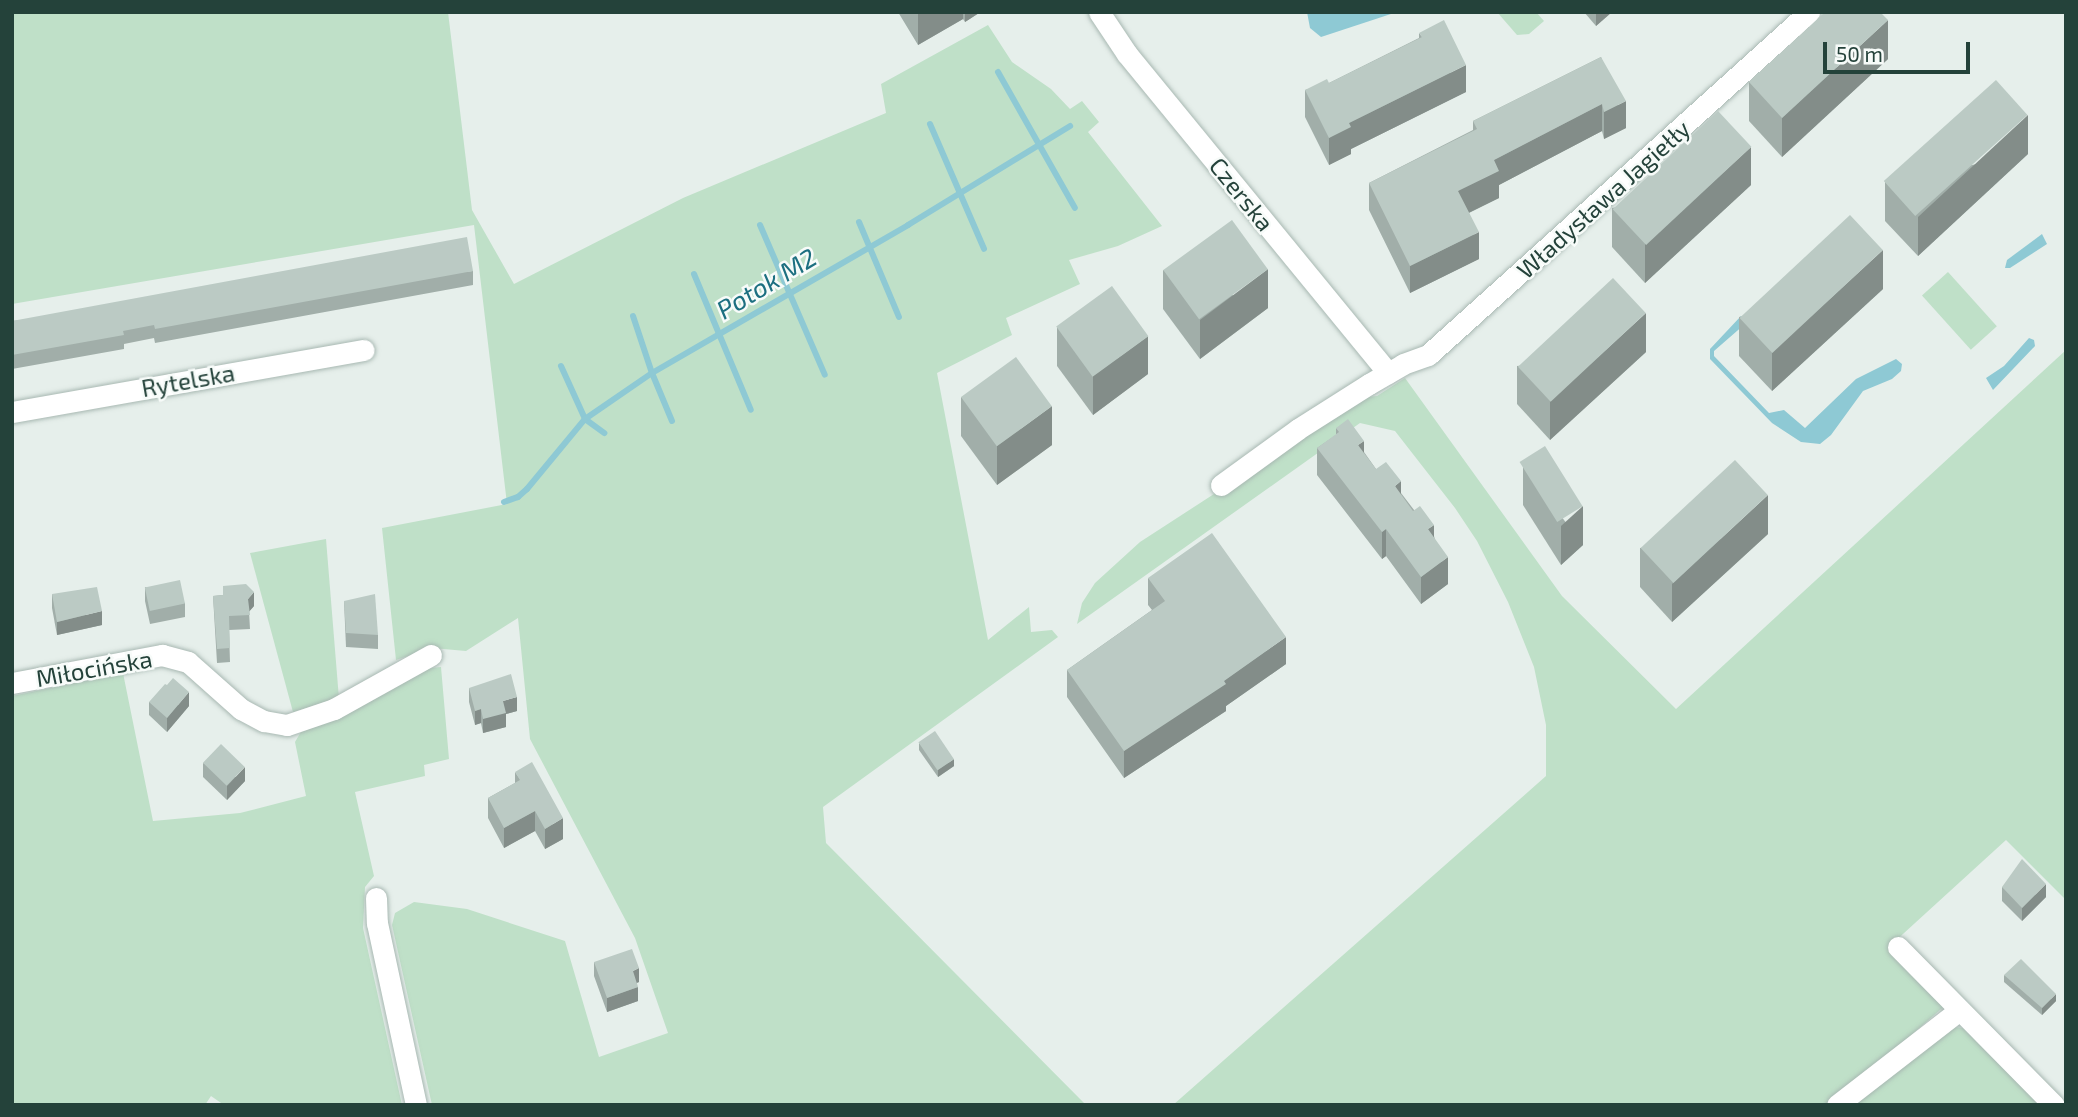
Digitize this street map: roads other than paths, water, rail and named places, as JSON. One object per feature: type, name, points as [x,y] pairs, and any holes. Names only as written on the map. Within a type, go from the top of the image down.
[{"type":"street","name":"Czerska","points":[[1100,12],[1135,64],[1388,373]]},
{"type":"street","name":"Władysława Jagiełły","points":[[1221,485],[1298,429],[1388,373],[1429,355],[1809,12]]},
{"type":"street","name":"Rytelska","points":[[12,412],[364,350]]},
{"type":"street","name":"Miłocińska","points":[[12,683],[162,655],[188,662],[242,709],[264,721],[287,725],[334,709],[431,655]]},
{"type":"street","points":[[376,898],[377,923],[416,1105]]},
{"type":"street","points":[[1898,947],[1958,1011],[2054,1105]]},
{"type":"street","points":[[1837,1105],[1958,1011]]},
{"type":"water","points":[[1307,12],[1397,12],[1321,37],[1310,28]]},
{"type":"water","points":[[2042,234],[2047,244],[2010,268],[2005,268],[2007,260]]},
{"type":"water","points":[[1741,316],[1745,324],[1714,351],[1714,356],[1769,413],[1784,410],[1805,428],[1856,379],[1896,359],[1902,364],[1901,371],[1892,379],[1863,391],[1831,435],[1820,444],[1801,442],[1772,423],[1710,359],[1710,349]]},
{"type":"water","points":[[2029,338],[2034,340],[2035,346],[1993,390],[1986,378],[2004,366]]},
{"type":"waterway","points":[[998,72],[1075,208]]},
{"type":"waterway","points":[[930,124],[984,249]]},
{"type":"waterway","name":"Potok M2","points":[[504,502],[518,497],[527,489],[585,419],[652,373],[908,225],[1070,126]]},
{"type":"waterway","points":[[859,222],[899,317]]},
{"type":"waterway","points":[[760,225],[825,375]]},
{"type":"waterway","points":[[694,274],[751,410]]},
{"type":"waterway","name":"Potok M2","points":[[633,316],[672,421]]},
{"type":"waterway","points":[[561,366],[585,419],[604,433]]}]
